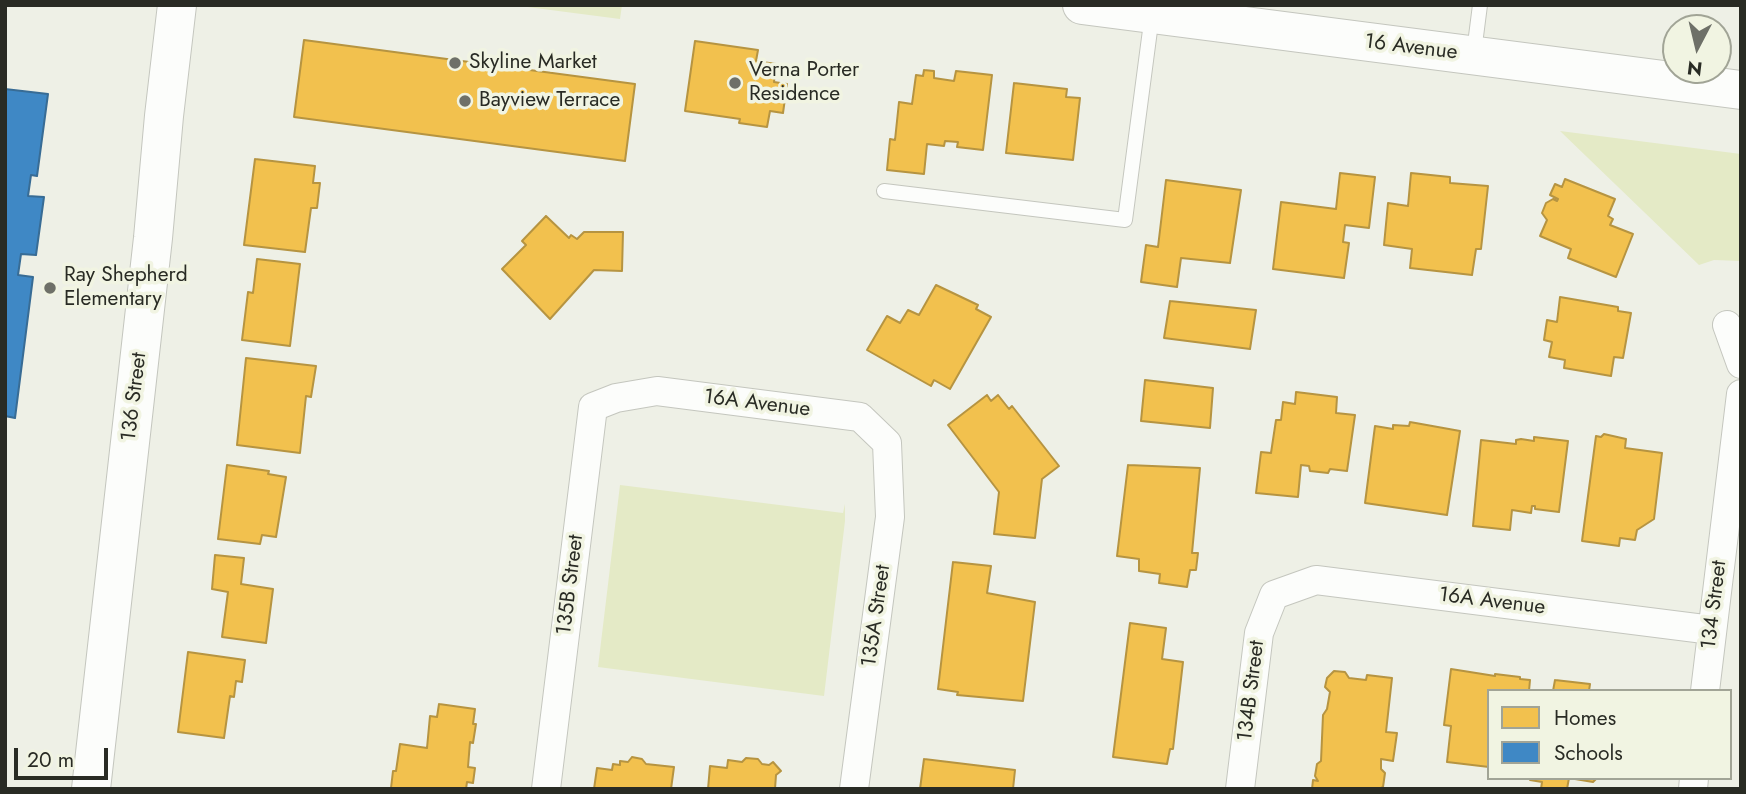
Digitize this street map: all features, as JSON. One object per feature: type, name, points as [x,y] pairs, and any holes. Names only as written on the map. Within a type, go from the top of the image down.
[{"type":"street","name":"136 Street","points":[[91,789],[177,5]]},
{"type":"street","name":"16 Avenue","points":[[1082,5],[1741,90]]},
{"type":"street","points":[[1727,325],[1741,364]]},
{"type":"street","name":"16A Avenue","points":[[616,398],[657,391],[860,417],[887,443]]},
{"type":"street","name":"134 Street","points":[[1705,689],[1741,394]]},
{"type":"street","name":"135B Street","points":[[545,789],[593,407],[616,398]]},
{"type":"street","name":"135A Street","points":[[854,789],[890,517],[887,443]]},
{"type":"street","name":"16A Avenue","points":[[1274,595],[1316,580],[1712,630]]},
{"type":"street","name":"134B Street","points":[[1240,789],[1259,633],[1274,595]]},
{"type":"lane","points":[[1473,56],[1480,5]]},
{"type":"lane","points":[[884,191],[1125,220],[1152,14]]},
{"type":"green space","points":[[512,5],[622,5],[620,19]]},
{"type":"green space","points":[[1560,131],[1741,154],[1741,261],[1714,260],[1699,265]]},
{"type":"green space","points":[[620,485],[843,513],[845,504],[824,696],[598,667]]},
{"type":"building: Homes","name":"Bayview Terrace","points":[[304,40],[635,84],[625,161],[294,117]]},
{"type":"building: Homes","name":"Verna Porter Residence","points":[[695,41],[758,50],[756,61],[776,64],[774,82],[787,84],[783,113],[770,111],[767,127],[739,123],[740,119],[685,111]]},
{"type":"building: Homes","points":[[924,70],[934,71],[934,78],[954,81],[956,71],[992,75],[983,150],[957,147],[958,142],[945,141],[944,146],[927,144],[924,174],[887,170],[890,139],[895,140],[899,102],[912,104],[916,75],[923,76]]},
{"type":"building: Homes","points":[[1014,83],[1067,89],[1066,97],[1080,98],[1073,160],[1006,153]]},
{"type":"building: Homes","points":[[255,159],[315,166],[313,183],[320,183],[317,208],[311,208],[305,252],[244,245]]},
{"type":"building: Homes","points":[[1340,173],[1375,177],[1369,228],[1345,225],[1343,242],[1349,243],[1344,278],[1273,269],[1281,202],[1336,209]]},
{"type":"building: Homes","points":[[1411,173],[1450,177],[1450,183],[1488,186],[1481,249],[1476,249],[1472,275],[1410,268],[1412,249],[1384,245],[1388,203],[1408,206]]},
{"type":"building: Homes","points":[[1565,179],[1615,199],[1608,216],[1613,219],[1610,225],[1633,234],[1616,277],[1568,258],[1571,249],[1540,236],[1547,220],[1542,213],[1546,203],[1553,199],[1557,201],[1558,199],[1550,195],[1555,184],[1562,187]]},
{"type":"building: Homes","points":[[1166,180],[1241,190],[1230,263],[1181,258],[1177,287],[1141,282],[1146,245],[1158,247]]},
{"type":"building: Homes","points":[[546,216],[569,238],[571,235],[577,239],[584,232],[623,232],[622,271],[594,270],[550,319],[502,269],[526,245],[522,241]]},
{"type":"building: Homes","points":[[257,259],[300,264],[290,346],[242,340],[248,292],[253,293]]},
{"type":"building: Homes","points":[[936,285],[978,305],[976,309],[991,317],[950,389],[934,380],[931,386],[867,350],[887,316],[900,323],[908,310],[919,315]]},
{"type":"building: Homes","points":[[1560,297],[1618,307],[1618,311],[1631,313],[1623,358],[1614,357],[1611,376],[1564,368],[1565,360],[1549,357],[1552,342],[1544,340],[1547,320],[1557,322]]},
{"type":"building: Homes","points":[[1170,301],[1256,310],[1250,349],[1164,338]]},
{"type":"building: Homes","points":[[246,358],[316,366],[311,397],[306,396],[300,453],[237,445]]},
{"type":"building: Homes","points":[[1145,380],[1213,388],[1210,428],[1141,421]]},
{"type":"building: Homes","points":[[1296,392],[1337,397],[1336,413],[1355,415],[1347,471],[1310,471],[1309,466],[1301,465],[1298,497],[1256,493],[1261,452],[1271,453],[1276,420],[1281,420],[1283,402],[1295,404]]},
{"type":"building: Homes","points":[[987,395],[991,401],[998,395],[1009,409],[1012,406],[1059,466],[1042,479],[1035,538],[994,534],[999,492],[948,425]]},
{"type":"building: Homes","points":[[1410,422],[1460,431],[1447,515],[1365,503],[1375,426],[1393,429],[1393,425],[1409,426]]},
{"type":"building: Homes","points":[[1604,434],[1626,439],[1625,448],[1662,453],[1654,519],[1637,530],[1635,540],[1620,538],[1619,546],[1582,541],[1596,436],[1601,437]]},
{"type":"building: Homes","points":[[1534,437],[1568,441],[1559,512],[1535,509],[1535,506],[1532,506],[1531,513],[1512,510],[1510,530],[1473,526],[1481,440],[1516,444],[1516,440],[1521,439],[1534,441]]},
{"type":"building: Homes","points":[[227,465],[269,471],[268,474],[286,477],[276,537],[262,535],[260,544],[218,539]]},
{"type":"building: Homes","points":[[1128,465],[1200,468],[1192,553],[1198,553],[1196,570],[1190,570],[1187,587],[1159,583],[1160,574],[1139,571],[1139,559],[1117,556]]},
{"type":"building: Homes","points":[[215,555],[244,558],[241,584],[273,589],[266,643],[222,637],[228,592],[212,589]]},
{"type":"building: Homes","points":[[953,562],[991,566],[987,593],[1035,602],[1023,701],[957,695],[958,692],[938,689]]},
{"type":"building: Homes","points":[[1130,623],[1166,628],[1162,659],[1183,662],[1173,749],[1170,749],[1167,764],[1113,757]]},
{"type":"building: Homes","points":[[188,652],[245,660],[242,682],[236,681],[234,697],[230,696],[224,738],[178,732]]},
{"type":"building: Homes","points":[[1451,669],[1530,680],[1529,689],[1487,689],[1487,767],[1447,762],[1451,726],[1444,725]]},
{"type":"building: Homes","points":[[1334,671],[1345,672],[1349,678],[1366,680],[1367,675],[1392,678],[1386,732],[1397,733],[1393,761],[1381,759],[1381,769],[1385,773],[1383,787],[1379,789],[1312,789],[1313,780],[1318,781],[1315,776],[1317,764],[1321,761],[1323,715],[1330,692],[1325,687],[1327,678]]},
{"type":"building: Homes","points":[[1555,680],[1590,684],[1589,689],[1553,689]]},
{"type":"building: Homes","points":[[439,704],[475,709],[473,724],[476,724],[473,743],[470,742],[468,767],[475,768],[473,783],[467,782],[466,789],[391,788],[400,744],[427,748],[430,716],[437,717]]},
{"type":"building: Homes","points":[[632,757],[642,759],[646,764],[674,767],[671,789],[594,789],[597,768],[612,770],[613,764],[620,765],[620,761],[628,762]]},
{"type":"building: Homes","points":[[746,758],[758,759],[762,764],[769,765],[773,762],[781,771],[776,775],[775,789],[708,789],[710,766],[727,768],[728,760],[742,762]]},
{"type":"building: Homes","points":[[924,759],[1015,770],[1013,789],[920,789]]},
{"type":"building: Homes","points":[[1530,780],[1569,780],[1567,789],[1541,789],[1542,782]]},
{"type":"building: Schools","points":[[5,89],[48,94],[37,176],[31,175],[28,196],[44,197],[36,255],[21,254],[18,275],[33,277],[15,418],[5,416]]},
{"type":"place","name":"Skyline Market","points":[[455,63]]},
{"type":"place","name":"Verna Porter Residence","points":[[735,83]]},
{"type":"place","name":"Bayview Terrace","points":[[465,101]]},
{"type":"place","name":"Ray Shepherd Elementary","points":[[50,288]]}]
